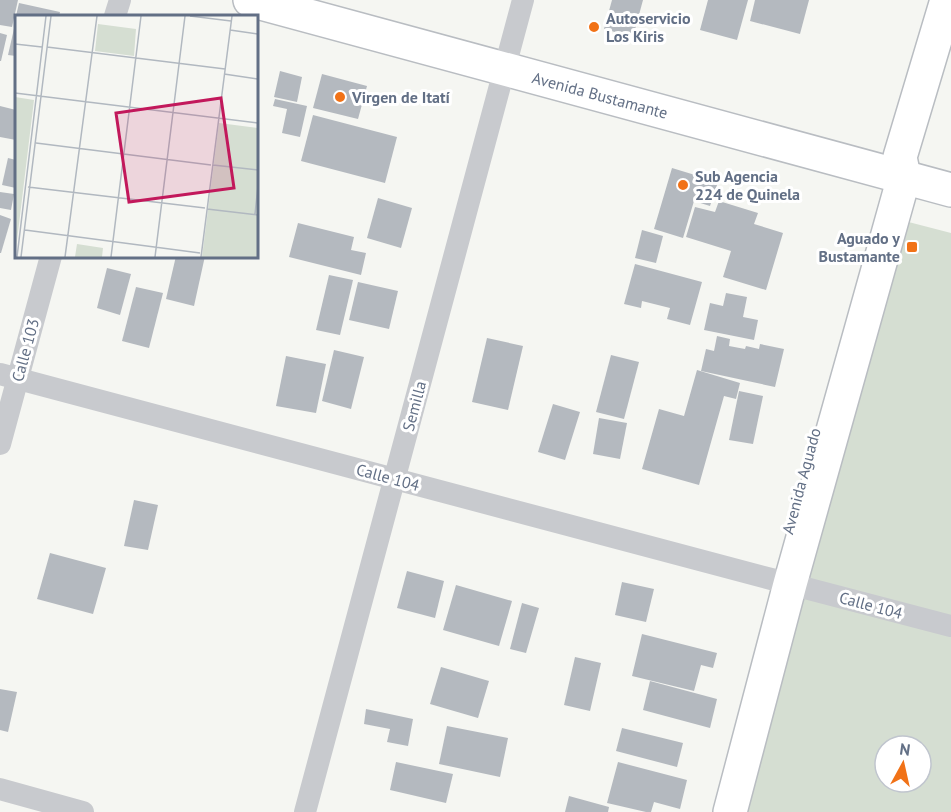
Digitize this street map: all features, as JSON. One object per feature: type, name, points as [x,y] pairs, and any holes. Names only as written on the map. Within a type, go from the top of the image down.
[{"type":"main road","name":"Avenida Bustamante","points":[[250,0],[505,69],[896,169],[951,190]]},
{"type":"main road","name":"Avenida Aguado","points":[[713,812],[783,582],[896,169],[947,0]]},
{"type":"main road","name":"Avenida Aguado","points":[[730,812],[783,582]]},
{"type":"street","points":[[115,15],[120,0]]},
{"type":"street","name":"Semilla","points":[[305,812],[523,0]]},
{"type":"street","name":"Calle 103","points":[[0,444],[9,376],[50,258]]},
{"type":"street","name":"Calle 104","points":[[9,376],[951,626]]},
{"type":"street","points":[[0,789],[83,812]]},
{"type":"shaded area","points":[[897,219],[951,233],[951,812],[737,812]]},
{"type":"building","points":[[0,0],[18,0],[12,27],[0,25]]},
{"type":"building","points":[[612,0],[643,0],[633,37],[604,29]]},
{"type":"building","points":[[708,0],[748,0],[737,40],[700,30]]},
{"type":"building","points":[[755,0],[809,0],[800,34],[750,21]]},
{"type":"building","points":[[19,3],[60,12],[59,15],[16,15]]},
{"type":"building","points":[[15,24],[15,56],[8,55]]},
{"type":"building","points":[[0,33],[7,35],[1,61],[0,61]]},
{"type":"building","points":[[280,71],[302,77],[297,102],[274,97]]},
{"type":"building","points":[[322,74],[367,86],[358,119],[313,108]]},
{"type":"building","points":[[275,99],[307,106],[300,137],[282,133],[287,109],[273,106]]},
{"type":"building","points":[[0,106],[15,110],[15,140],[0,137]]},
{"type":"building","points":[[313,115],[397,137],[385,183],[301,161]]},
{"type":"building","points":[[8,158],[15,160],[15,188],[2,185]]},
{"type":"building","points":[[672,168],[718,182],[710,206],[694,201],[683,238],[654,229]]},
{"type":"building","points":[[0,192],[14,194],[11,210],[0,208]]},
{"type":"building","points":[[378,198],[412,208],[401,248],[367,238]]},
{"type":"building","points":[[719,201],[758,213],[754,224],[783,233],[766,290],[723,277],[731,251],[686,237],[695,207],[715,212]]},
{"type":"building","points":[[0,215],[11,219],[1,253],[0,253]]},
{"type":"building","points":[[298,223],[354,237],[351,250],[366,253],[361,275],[289,257]]},
{"type":"building","points":[[642,230],[663,236],[656,263],[635,258]]},
{"type":"building","points":[[176,258],[205,258],[194,306],[166,299]]},
{"type":"building","points":[[635,264],[702,282],[690,325],[667,319],[670,308],[642,301],[641,308],[624,304]]},
{"type":"building","points":[[107,268],[131,274],[120,315],[97,308]]},
{"type":"building","points":[[329,275],[353,280],[340,335],[316,330]]},
{"type":"building","points":[[358,282],[398,291],[389,329],[349,320]]},
{"type":"building","points":[[136,287],[163,293],[149,348],[122,341]]},
{"type":"building","points":[[726,293],[747,297],[743,317],[758,320],[754,340],[704,330],[710,303],[723,306]]},
{"type":"building","points":[[717,336],[730,339],[729,346],[759,349],[760,344],[784,349],[775,387],[701,371],[706,349],[714,351]]},
{"type":"building","points":[[487,338],[523,346],[508,410],[472,402]]},
{"type":"building","points":[[334,350],[364,357],[351,409],[322,401]]},
{"type":"building","points":[[611,355],[639,362],[624,419],[596,412]]},
{"type":"building","points":[[286,356],[326,364],[316,413],[276,406]]},
{"type":"building","points":[[697,370],[740,383],[736,399],[724,396],[699,485],[642,469],[659,409],[684,416]]},
{"type":"building","points":[[739,391],[763,396],[753,444],[729,440]]},
{"type":"building","points":[[553,404],[580,412],[565,460],[538,452]]},
{"type":"building","points":[[599,418],[627,423],[620,459],[593,454]]},
{"type":"building","points":[[134,500],[158,505],[148,550],[124,546]]},
{"type":"building","points":[[50,553],[106,568],[93,614],[37,599]]},
{"type":"building","points":[[407,571],[444,581],[435,618],[397,608]]},
{"type":"building","points":[[622,582],[654,589],[646,622],[615,615]]},
{"type":"building","points":[[456,585],[512,601],[499,646],[443,630]]},
{"type":"building","points":[[522,603],[539,608],[526,653],[510,649]]},
{"type":"building","points":[[642,634],[717,653],[713,668],[701,665],[694,691],[632,676]]},
{"type":"building","points":[[575,657],[601,663],[590,711],[564,705]]},
{"type":"building","points":[[441,667],[489,681],[478,718],[430,704]]},
{"type":"building","points":[[650,681],[717,699],[710,728],[643,710]]},
{"type":"building","points":[[0,689],[17,692],[8,732],[0,730]]},
{"type":"building","points":[[366,709],[413,719],[408,746],[387,742],[390,729],[364,724]]},
{"type":"building","points":[[447,726],[508,738],[500,777],[439,764]]},
{"type":"building","points":[[622,728],[683,743],[677,767],[616,751]]},
{"type":"building","points":[[396,762],[453,774],[446,803],[390,790]]},
{"type":"building","points":[[618,762],[687,780],[680,809],[654,802],[651,812],[646,812],[607,803]]},
{"type":"building","points":[[569,796],[609,807],[608,812],[565,812]]},
{"type":"place","name":"Autoservicio Los Kiris","points":[[594,27]]},
{"type":"place","name":"Virgen de Itatí","points":[[340,97]]},
{"type":"place","name":"Sub Agencia 224 de Quinela","points":[[683,185]]},
{"type":"place","name":"Aguado y Bustamante","points":[[912,247]]}]
